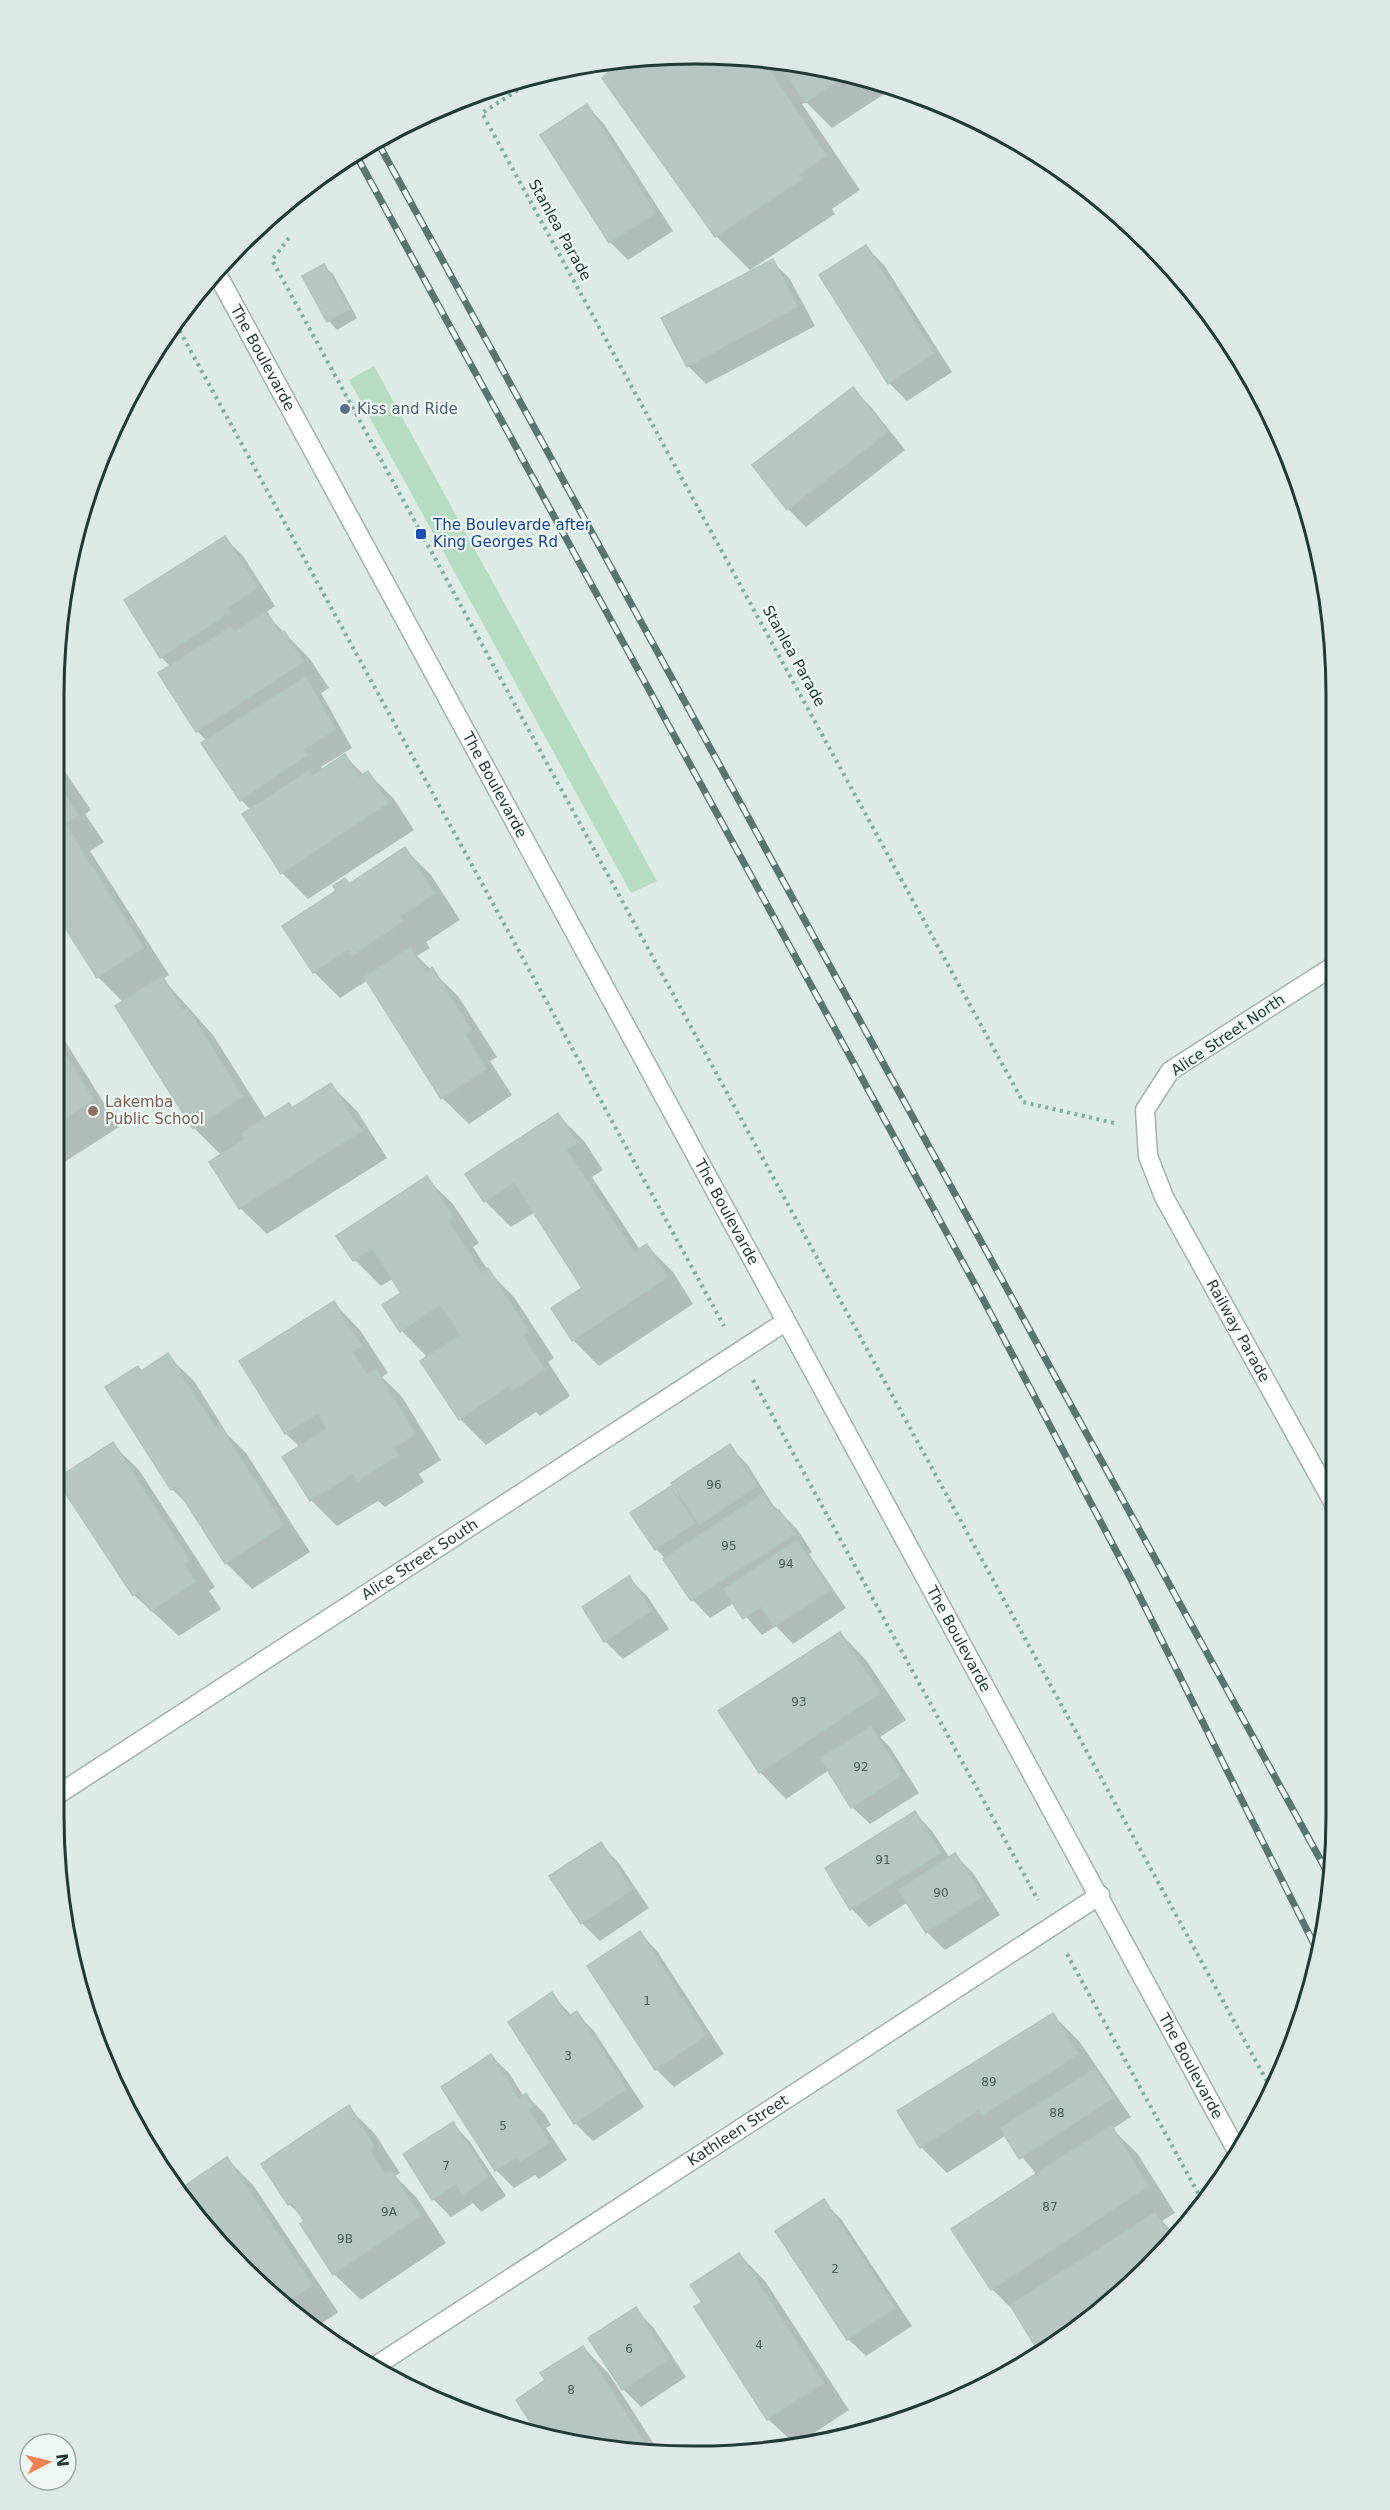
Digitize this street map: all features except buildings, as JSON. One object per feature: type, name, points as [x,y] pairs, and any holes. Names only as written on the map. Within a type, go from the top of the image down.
[{"type":"street","name":"The Boulevarde","points":[[220,280],[785,1322],[1100,1895],[1233,2143]]},
{"type":"street","name":"Alice Street North","points":[[1148,1156],[1144,1130],[1145,1110],[1170,1071],[1326,971]]},
{"type":"street","name":"Railway Parade","points":[[1148,1156],[1164,1197],[1326,1488]]},
{"type":"street","name":"Alice Street South","points":[[64,1790],[785,1322]]},
{"type":"street","name":"Kathleen Street","points":[[382,2362],[1100,1895]]},
{"type":"path","name":"Stanlea Parade","points":[[518,90],[483,113],[1023,1102],[1144,1130]]},
{"type":"path","points":[[289,238],[272,260],[1266,2080]]},
{"type":"path","points":[[180,332],[1199,2194]]},
{"type":"green space","points":[[374,366],[657,881],[631,893],[349,380]]},
{"type":"railway","points":[[381,148],[1323,1865]]},
{"type":"railway","points":[[360,162],[984,1301],[1132,1581],[1312,1941]]},
{"type":"place","name":"Kiss and Ride","points":[[345,409]]},
{"type":"place","name":"The Boulevarde after King Georges Rd","points":[[421,534]]},
{"type":"place","name":"Lakemba Public School","points":[[93,1111]]}]
